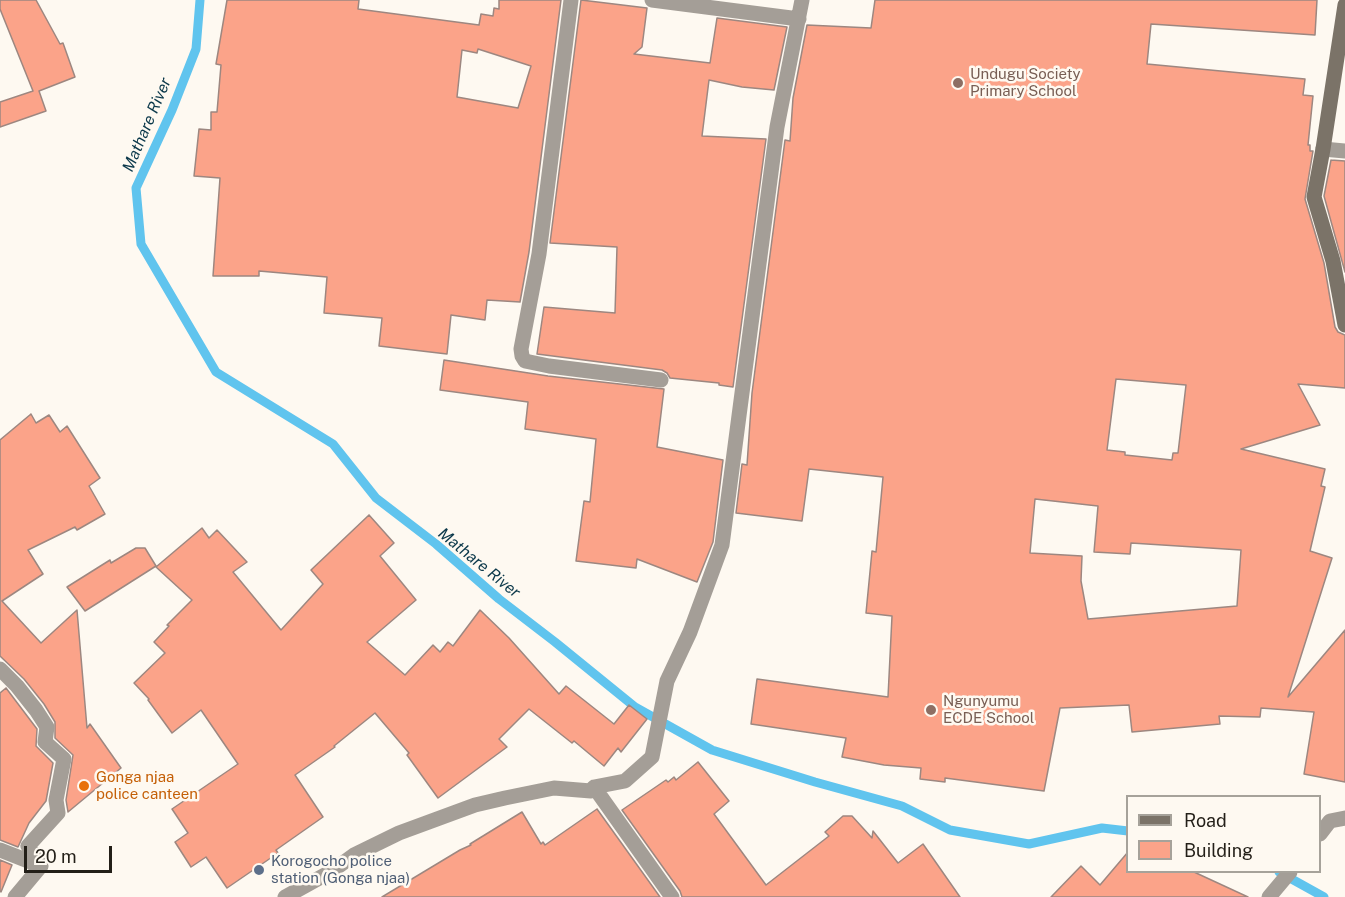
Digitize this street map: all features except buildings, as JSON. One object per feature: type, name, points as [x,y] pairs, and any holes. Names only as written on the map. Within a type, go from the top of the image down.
[{"type":"street","points":[[571,0],[539,254],[521,350],[522,356],[525,361],[549,366],[661,380]]},
{"type":"street","points":[[652,0],[799,19]]},
{"type":"street","points":[[285,897],[372,846],[399,833],[475,805],[555,788],[591,792],[594,787],[625,781],[652,757],[668,681],[690,632],[722,545],[732,484],[777,127],[802,0]]},
{"type":"street","points":[[1345,5],[1314,197],[1333,261],[1345,325]]},
{"type":"street","points":[[1323,149],[1345,151]]},
{"type":"street","points":[[0,669],[36,710],[47,727],[45,741],[64,759],[56,800],[58,813],[28,846],[41,866]]},
{"type":"street","points":[[594,787],[672,897]]},
{"type":"street","points":[[1321,833],[1338,820]]},
{"type":"street","points":[[0,850],[41,866]]},
{"type":"street","points":[[15,897],[41,866]]},
{"type":"street","points":[[1270,896],[1289,873]]},
{"type":"waterway","name":"Mathare River","points":[[200,0],[196,49],[172,110],[136,188],[141,244],[216,372],[333,444],[376,498],[436,544],[499,599],[635,707],[712,750],[902,806],[950,830],[1029,844],[1102,828],[1126,831]]},
{"type":"waterway","name":"Mathare River","points":[[1281,873],[1324,897]]},
{"type":"place","name":"Undugu Society Primary School","points":[[958,83]]},
{"type":"place","name":"Ngunyumu ECDE School","points":[[931,710]]},
{"type":"place","name":"Gonga njaa police canteen","points":[[84,786]]},
{"type":"place","name":"Korogocho police station (Gonga njaa)","points":[[259,870]]}]
